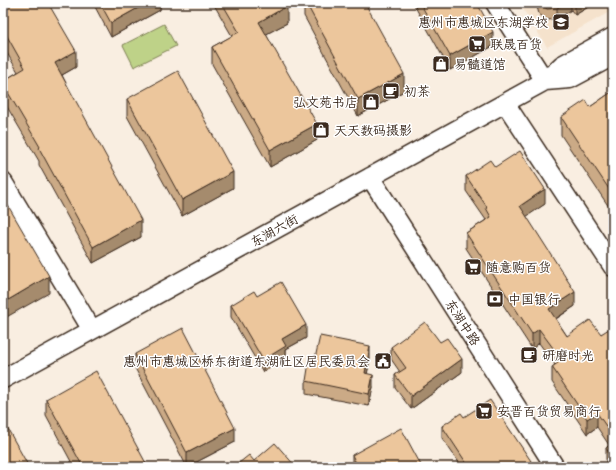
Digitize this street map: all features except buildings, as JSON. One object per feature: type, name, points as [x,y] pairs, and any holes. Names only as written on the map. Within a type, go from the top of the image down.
[{"type":"street","points":[[495,3],[545,81]]},
{"type":"street","name":"东湖六街","points":[[3,379],[545,81],[562,65],[613,37]]},
{"type":"street","name":"东湖六街","points":[[545,81],[570,79],[613,56]]},
{"type":"street","points":[[505,103],[613,267]]},
{"type":"street","name":"东湖中路","points":[[370,177],[555,467]]},
{"type":"street","points":[[3,182],[92,330]]},
{"type":"shaded area","name":"惠州市惠城区东湖学校","points":[[519,3],[613,3],[613,10],[547,47]]},
{"type":"green space","points":[[164,24],[176,46],[134,67],[123,45]]},
{"type":"place","name":"惠州市惠城区东湖学校","points":[[561,22]]},
{"type":"place","name":"联晟百货","points":[[477,44]]},
{"type":"place","name":"易髓道馆","points":[[441,64]]},
{"type":"place","name":"初茶","points":[[391,91]]},
{"type":"place","name":"弘文苑书店","points":[[371,102]]},
{"type":"place","name":"天天数码摄影","points":[[321,130]]},
{"type":"place","name":"随意购百货","points":[[473,267]]},
{"type":"place","name":"中国银行","points":[[495,299]]},
{"type":"place","name":"研磨时光","points":[[529,355]]},
{"type":"place","name":"惠州市惠城区桥东街道东湖社区居民委员会","points":[[383,361]]},
{"type":"place","name":"安晋百货贸易商行","points":[[484,411]]}]
